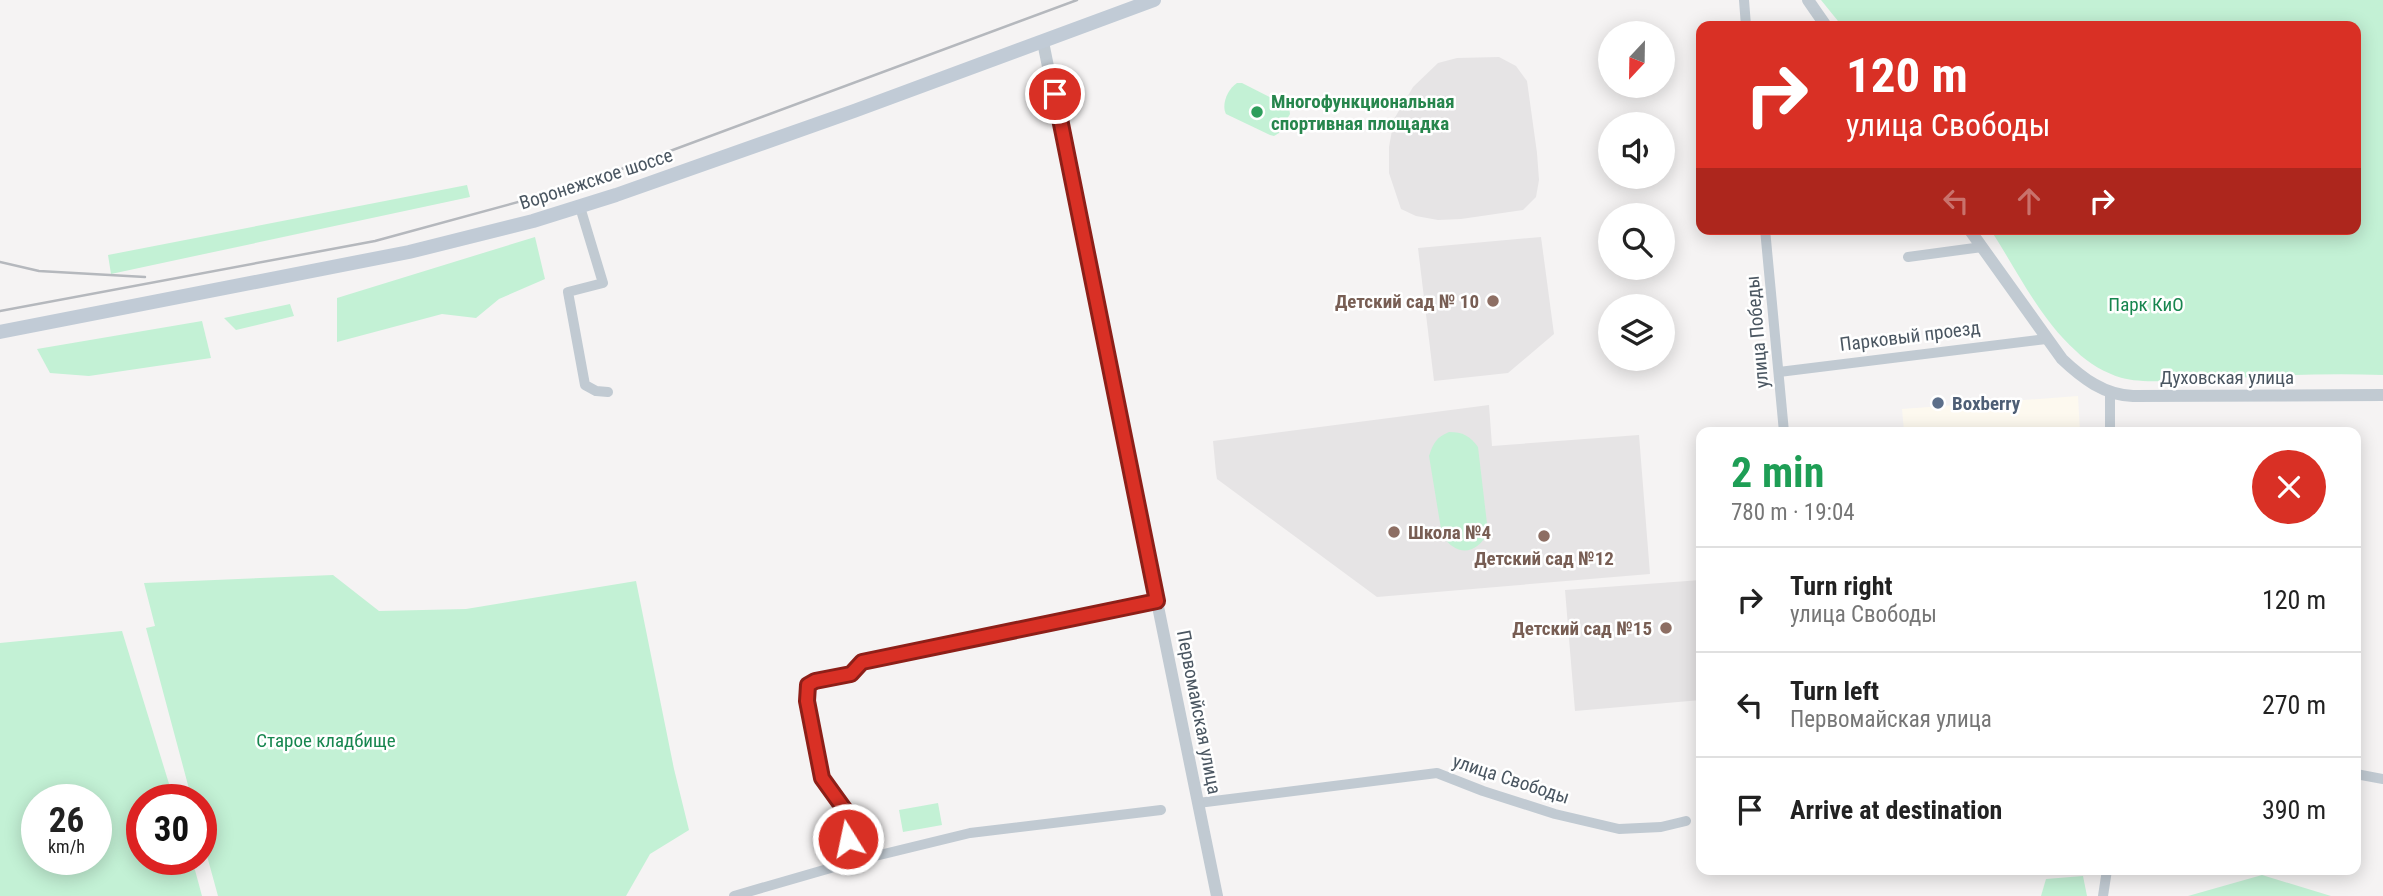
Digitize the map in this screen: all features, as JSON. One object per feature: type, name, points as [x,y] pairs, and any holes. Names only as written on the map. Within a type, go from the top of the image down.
[{"type":"main road","name":"Воронежское шоссе","points":[[0,332],[409,252],[580,207],[1043,43],[1154,0]]},
{"type":"street","points":[[1744,0],[1746,21]]},
{"type":"street","points":[[1808,0],[1823,21]]},
{"type":"street","name":"Первомайская улица","points":[[1043,43],[1217,896]]},
{"type":"street","points":[[580,207],[603,283],[568,292],[571,312],[585,385],[596,391],[608,392]]},
{"type":"street","name":"улица Победы","points":[[1766,235],[1784,427]]},
{"type":"street","points":[[1973,235],[2062,359],[2079,375],[2110,392],[2110,427]]},
{"type":"street","points":[[1908,257],[1982,247]]},
{"type":"street","name":"Парковый проезд","points":[[1779,372],[2046,339]]},
{"type":"street","name":"Духовская улица","points":[[2110,392],[2133,396],[2383,396]]},
{"type":"street","points":[[855,861],[848,839],[845,810],[822,778],[807,701],[808,685],[815,681],[851,674],[862,662],[1157,601]]},
{"type":"street","name":"улица Свободы","points":[[1198,803],[1437,773],[1555,814],[1619,829],[1661,827],[1686,821]]},
{"type":"street","points":[[2361,775],[2383,779]]},
{"type":"street","points":[[734,896],[855,861],[971,833],[1161,810]]},
{"type":"street","points":[[2103,896],[2106,875]]},
{"type":"shaded area","points":[[1499,57],[1516,66],[1527,81],[1537,153],[1539,180],[1536,197],[1523,210],[1461,219],[1438,220],[1416,216],[1401,209],[1389,173],[1389,147],[1394,119],[1413,87],[1438,63],[1457,58]]},
{"type":"shaded area","points":[[1541,237],[1554,334],[1508,373],[1434,381],[1418,248]]},
{"type":"shaded area","points":[[2078,396],[2080,427],[1904,427],[1902,409]]},
{"type":"shaded area","name":"Школа №4","points":[[1489,405],[1492,446],[1639,435],[1650,574],[1377,597],[1217,479],[1213,441]]},
{"type":"shaded area","points":[[1696,580],[1696,700],[1575,711],[1565,590]]},
{"type":"green space","name":"Парк КиО","points":[[1821,0],[2383,0],[2383,375],[2161,381],[2116,376],[2086,360],[2063,338],[2040,309],[1994,235],[2361,235],[2361,21],[1838,21]]},
{"type":"green space","name":"Многофункциональная спортивная площадка","points":[[1237,83],[1289,107],[1290,114],[1279,133],[1270,135],[1226,114],[1226,97]]},
{"type":"green space","points":[[467,185],[470,197],[111,274],[108,255]]},
{"type":"green space","points":[[535,237],[545,279],[499,299],[476,318],[442,314],[337,342],[337,298]]},
{"type":"green space","points":[[290,304],[294,316],[236,330],[224,318]]},
{"type":"green space","points":[[202,321],[211,358],[89,376],[50,373],[37,349]]},
{"type":"green space","points":[[1449,432],[1466,435],[1478,447],[1488,532],[1472,549],[1460,550],[1442,535],[1429,456],[1436,441]]},
{"type":"green space","name":"Старое кладбище","points":[[333,575],[379,611],[466,609],[636,581],[689,830],[650,854],[626,896],[218,896],[212,875],[217,875],[217,784],[188,784],[146,628],[155,626],[144,583]]},
{"type":"green space","points":[[122,631],[169,784],[126,784],[126,875],[196,875],[202,896],[0,896],[0,643]]},
{"type":"green space","points":[[938,803],[942,825],[903,832],[899,810]]},
{"type":"green space","points":[[2262,875],[2331,896],[2188,896]]},
{"type":"green space","points":[[2083,876],[2087,896],[2041,896],[2046,879]]},
{"type":"railway","points":[[0,311],[375,241],[573,187],[1077,0]]},
{"type":"railway","points":[[0,262],[39,271],[145,277]]},
{"type":"place","name":"Многофункциональная спортивная площадка","points":[[1257,112]]},
{"type":"place","name":"Детский сад № 10","points":[[1493,301]]},
{"type":"place","name":"Boxberry","points":[[1938,403]]},
{"type":"place","name":"Школа №4","points":[[1394,532]]},
{"type":"place","name":"Детский сад №12","points":[[1544,536]]},
{"type":"place","name":"Детский сад №15","points":[[1666,628]]},
{"type":"route","points":[[848,839],[845,810],[822,778],[807,701],[808,685],[815,681],[851,674],[862,662],[1157,601],[1055,94]]}]
